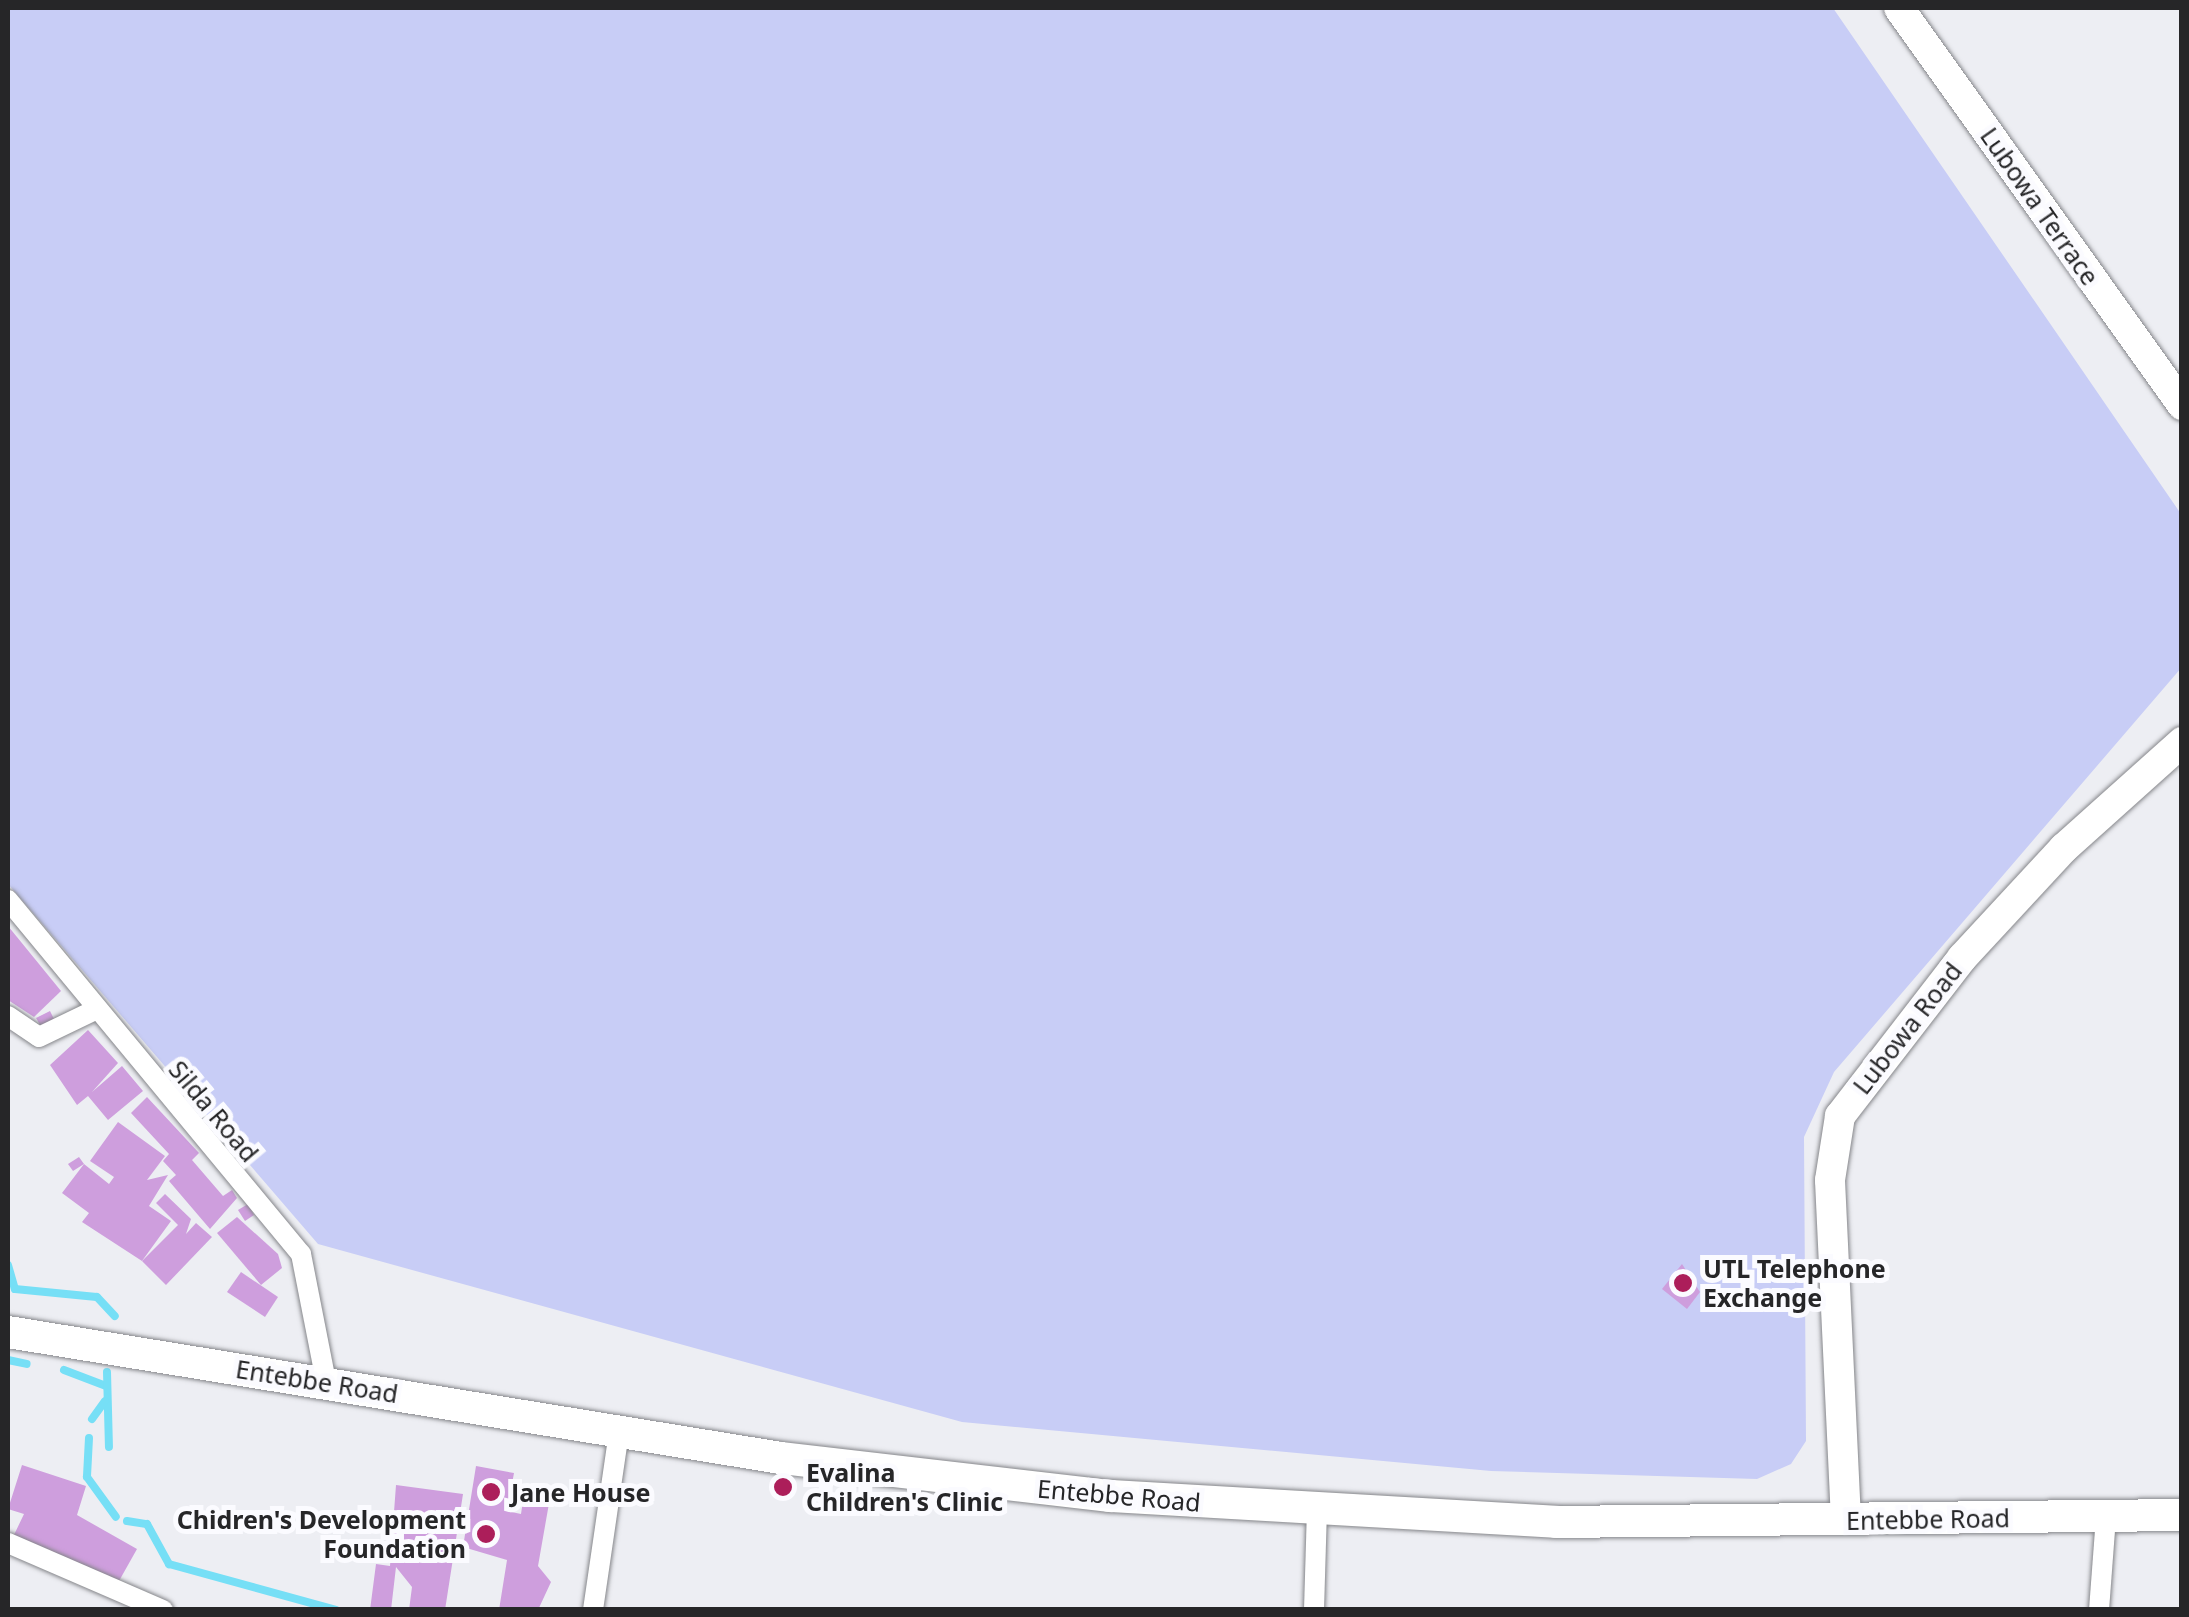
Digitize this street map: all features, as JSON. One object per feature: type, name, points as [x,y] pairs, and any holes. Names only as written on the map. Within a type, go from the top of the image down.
[{"type":"main road","name":"Entebbe Road","points":[[8,1332],[326,1381],[619,1432],[952,1479],[1317,1511],[1556,1522],[2182,1514]]},
{"type":"street","name":"Lubowa Terrace","points":[[1899,8],[2182,405]]},
{"type":"street","name":"Lubowa Road","points":[[1846,1520],[1830,1180],[1840,1116],[1962,958],[2064,848],[2182,742]]},
{"type":"street","name":"Silda Road","points":[[8,900],[301,1254],[326,1381]]},
{"type":"street","points":[[8,1016],[38,1037],[97,1009]]},
{"type":"street","points":[[593,1610],[619,1432]]},
{"type":"street","points":[[1314,1610],[1317,1511]]},
{"type":"street","points":[[2100,1610],[2106,1516]]},
{"type":"street","points":[[8,1543],[163,1610]]},
{"type":"shaded area","points":[[8,8],[1833,8],[2181,514],[2182,667],[1834,1072],[1804,1137],[1806,1441],[1791,1464],[1757,1479],[1491,1471],[962,1422],[318,1244],[8,884]]},
{"type":"building","points":[[8,926],[61,991],[34,1017],[8,1000]]},
{"type":"building","points":[[50,1011],[55,1021],[42,1028],[36,1018]]},
{"type":"building","points":[[88,1030],[118,1063],[92,1092],[122,1066],[143,1091],[108,1120],[88,1096],[77,1105],[50,1065]]},
{"type":"building","points":[[147,1097],[199,1153],[192,1160],[223,1196],[232,1190],[237,1198],[210,1229],[169,1181],[176,1175],[163,1161],[169,1154],[131,1113]]},
{"type":"building","points":[[118,1122],[165,1156],[147,1180],[168,1175],[149,1206],[171,1221],[142,1261],[82,1222],[89,1213],[62,1193],[84,1164],[109,1184],[114,1177],[90,1161]]},
{"type":"building","points":[[79,1157],[84,1164],[73,1171],[68,1164]]},
{"type":"building","points":[[165,1194],[191,1219],[186,1234],[196,1223],[212,1237],[166,1285],[142,1261],[178,1225],[156,1203]]},
{"type":"building","points":[[248,1204],[254,1215],[245,1221],[238,1210]]},
{"type":"building","points":[[237,1217],[278,1254],[282,1268],[261,1285],[217,1233]]},
{"type":"building","points":[[1682,1264],[1700,1292],[1687,1309],[1662,1289]]},
{"type":"building","points":[[241,1272],[278,1297],[265,1317],[227,1292]]},
{"type":"building","points":[[22,1465],[86,1486],[77,1515],[137,1549],[119,1581],[13,1537],[24,1514],[8,1509]]},
{"type":"building","points":[[476,1466],[514,1473],[507,1511],[521,1514],[525,1487],[551,1492],[538,1566],[551,1582],[538,1610],[499,1610],[507,1560],[463,1547]]},
{"type":"building","points":[[396,1485],[463,1494],[445,1610],[409,1610],[412,1587],[396,1567],[391,1610],[370,1610],[376,1564],[390,1566]]},
{"type":"waterway","points":[[8,1265],[15,1289],[97,1297],[115,1316]]},
{"type":"waterway","points":[[8,1360],[27,1364]]},
{"type":"waterway","points":[[64,1370],[106,1386]]},
{"type":"waterway","points":[[107,1372],[109,1447]]},
{"type":"waterway","points":[[92,1419],[105,1401]]},
{"type":"waterway","points":[[89,1438],[87,1477],[116,1517]]},
{"type":"waterway","points":[[127,1521],[147,1524],[169,1564],[336,1610]]},
{"type":"place","name":"UTL Telephone Exchange","points":[[1683,1283]]},
{"type":"place","name":"Evalina Children's Clinic","points":[[783,1487]]},
{"type":"place","name":"Jane House","points":[[491,1492]]},
{"type":"place","name":"Chidren's Development Foundation","points":[[486,1534]]}]
